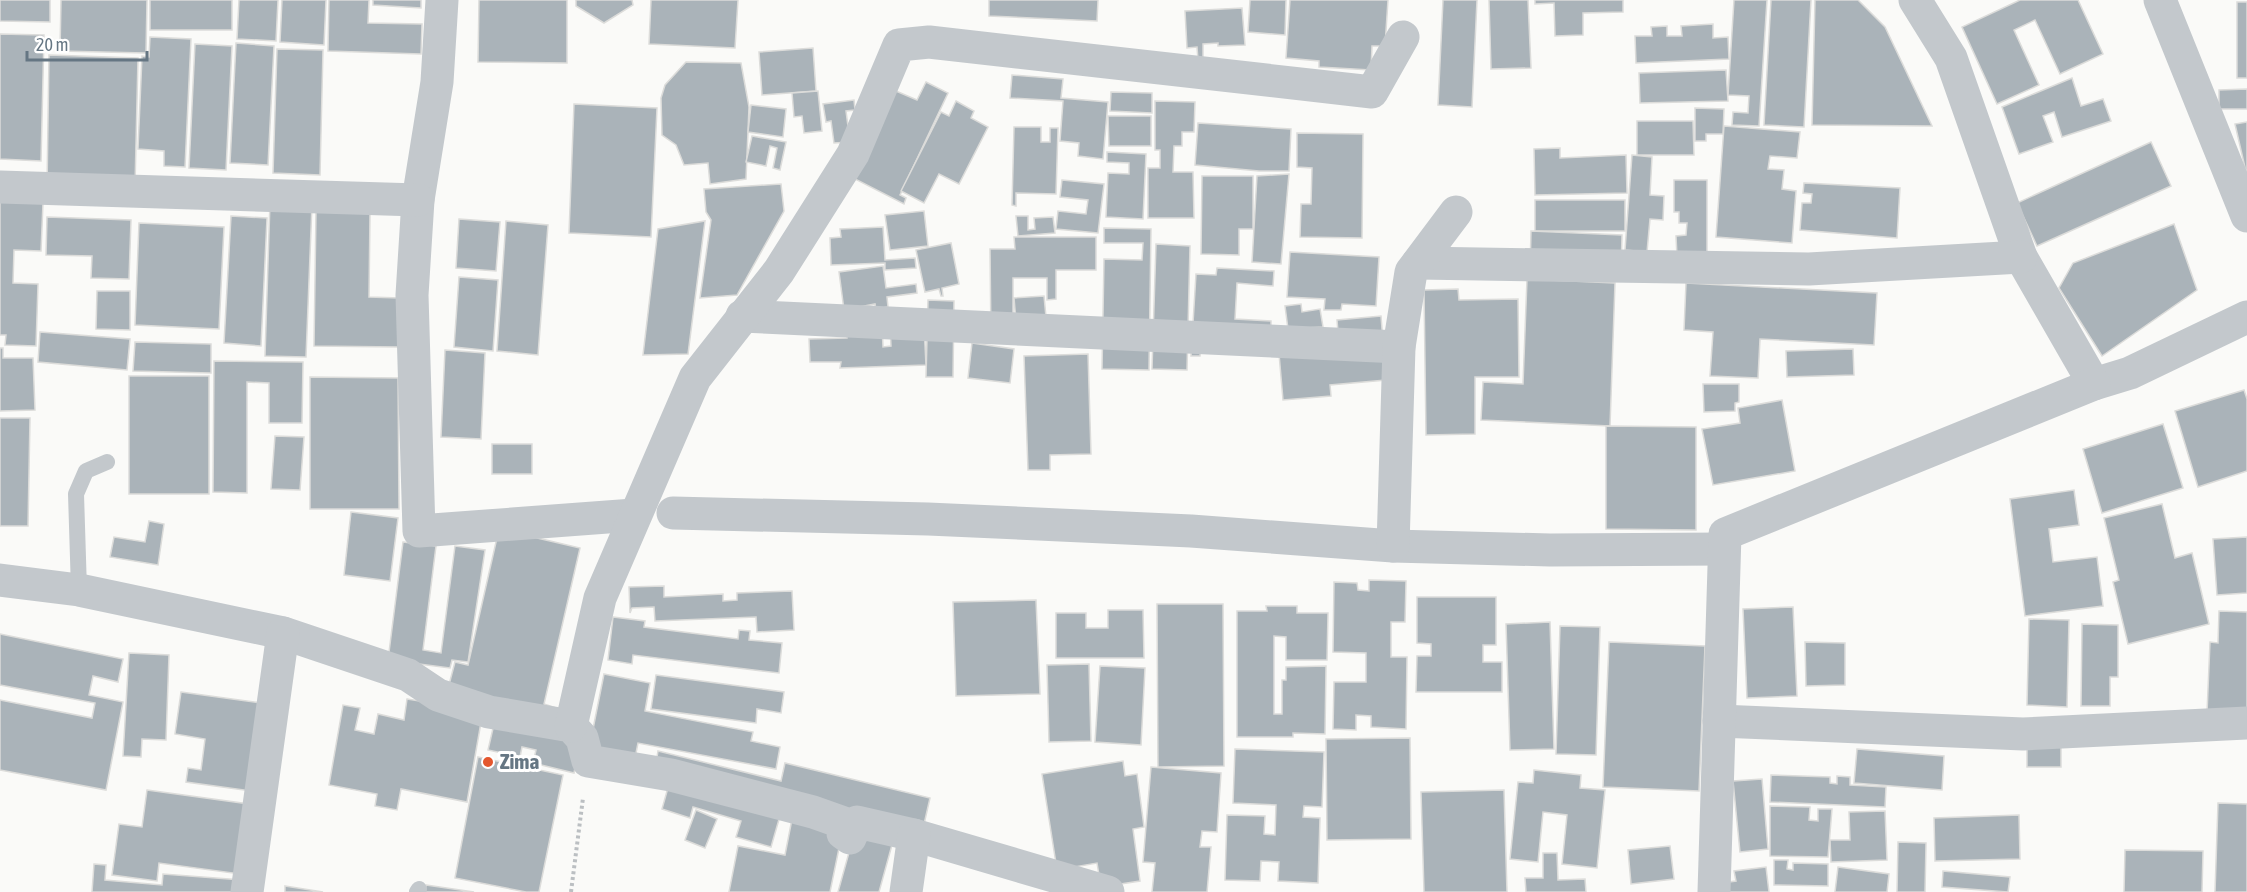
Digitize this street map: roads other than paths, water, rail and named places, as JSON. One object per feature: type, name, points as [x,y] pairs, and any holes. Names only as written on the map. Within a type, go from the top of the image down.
[{"type":"street","points":[[442,0],[438,82],[418,200],[412,295],[419,531],[634,515]]},
{"type":"street","points":[[1915,0],[1951,58],[2021,257],[2094,384]]},
{"type":"street","points":[[2160,0],[2247,216]]},
{"type":"street","points":[[571,726],[600,598],[695,378],[779,271],[853,154],[899,45],[929,42],[1372,92],[1403,37]]},
{"type":"street","points":[[0,187],[418,200]]},
{"type":"street","points":[[1393,546],[1399,347],[1412,272],[1456,212]]},
{"type":"street","points":[[1418,263],[1809,269],[2021,257]]},
{"type":"street","points":[[742,316],[1399,347]]},
{"type":"street","points":[[1714,892],[1725,534],[2094,384],[2130,373],[2247,317]]},
{"type":"street","points":[[674,513],[928,519],[1191,531],[1393,546],[1550,550],[1724,549]]},
{"type":"street","points":[[0,580],[79,590],[283,633],[408,675],[438,695],[489,712],[571,726],[582,738],[588,761],[670,776],[813,812],[844,823],[843,834],[850,838],[857,822],[914,835],[1108,892]]},
{"type":"street","points":[[247,892],[283,633]]},
{"type":"street","points":[[1719,721],[2023,734],[2247,723]]},
{"type":"street","points":[[906,892],[914,835]]},
{"type":"lane","points":[[79,590],[76,494],[86,471],[107,462]]},
{"type":"place","name":"Zima","points":[[488,762]]}]
